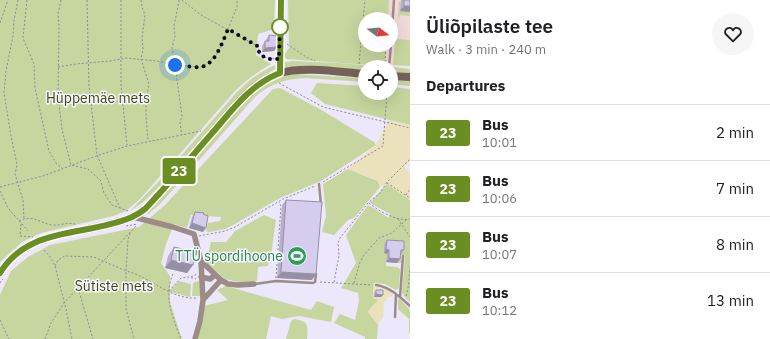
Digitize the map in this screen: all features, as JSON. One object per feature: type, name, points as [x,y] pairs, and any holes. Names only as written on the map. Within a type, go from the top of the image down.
[{"type":"main road","points":[[2,276],[10,260],[20,251],[40,240],[50,236],[135,218],[145,209],[233,109],[255,86],[269,77],[292,70],[358,74]]},
{"type":"main road","points":[[398,76],[410,77]]},
{"type":"street","points":[[280,73],[281,0]]},
{"type":"street","points":[[135,218],[173,227],[194,234],[201,261],[203,298],[200,321],[195,339]]},
{"type":"street","points":[[201,261],[221,280],[228,284],[238,286],[254,284]]},
{"type":"street","points":[[201,276],[210,279],[216,274]]},
{"type":"street","points":[[203,298],[221,280]]},
{"type":"lane","points":[[393,12],[394,0]]},
{"type":"lane","points":[[319,184],[320,210]]},
{"type":"lane","points":[[400,297],[404,256]]},
{"type":"lane","points":[[254,284],[276,281],[313,283],[315,282],[316,274]]},
{"type":"lane","points":[[376,285],[383,286],[396,293],[410,306]]},
{"type":"lane","points":[[395,317],[396,293]]},
{"type":"path","points":[[0,23],[8,0]]},
{"type":"path","points":[[18,0],[6,71],[4,93],[17,165],[16,174],[23,200],[24,219]]},
{"type":"path","points":[[27,0],[23,38],[34,64],[35,88],[49,151],[56,163],[62,169]]},
{"type":"path","points":[[61,0],[58,14],[58,96],[62,129],[71,165]]},
{"type":"path","points":[[87,0],[89,86],[97,155],[120,208]]},
{"type":"path","points":[[121,0],[120,60],[127,146]]},
{"type":"path","points":[[141,0],[145,15],[141,59],[149,84],[146,100],[146,125],[148,141]]},
{"type":"path","points":[[179,0],[174,26],[175,38],[172,47],[182,116],[180,123],[182,136]]},
{"type":"path","points":[[182,0],[201,15],[259,47],[259,54],[263,58],[279,59]]},
{"type":"path","points":[[58,67],[126,58],[201,67],[218,52],[228,29],[237,0]]},
{"type":"path","points":[[359,60],[365,0]]},
{"type":"path","points":[[287,44],[306,57],[315,61]]},
{"type":"path","points":[[279,83],[323,107],[410,128]]},
{"type":"path","points":[[194,236],[225,231],[235,227],[278,201],[319,184],[383,146],[387,100]]},
{"type":"path","points":[[0,187],[43,176],[97,155],[127,146],[201,131]]},
{"type":"path","points":[[334,282],[339,256],[338,243],[340,238],[368,203],[380,193],[387,182],[410,159]]},
{"type":"path","points":[[71,165],[88,169],[101,181],[104,193],[112,205],[120,208],[135,218]]},
{"type":"path","points":[[387,182],[410,198]]},
{"type":"path","points":[[406,195],[410,189]]},
{"type":"path","points":[[0,191],[8,208],[28,231]]},
{"type":"path","points":[[276,281],[281,206],[278,201]]},
{"type":"path","points":[[368,203],[378,210],[397,218],[406,220],[410,219]]},
{"type":"path","points":[[19,221],[28,218],[54,225],[74,223],[78,225]]},
{"type":"path","points":[[122,227],[135,218]]},
{"type":"path","points":[[134,339],[126,309],[126,270],[128,240],[135,218]]},
{"type":"path","points":[[397,218],[410,237]]},
{"type":"path","points":[[354,283],[360,262],[364,255],[379,238],[392,233],[406,220]]},
{"type":"path","points":[[21,223],[20,236],[34,237]]},
{"type":"path","points":[[45,339],[51,323],[64,303],[131,232]]},
{"type":"path","points":[[44,250],[51,258],[55,266],[72,339]]},
{"type":"path","points":[[55,266],[58,260],[65,256],[94,257],[136,274],[168,292],[189,298],[203,298]]},
{"type":"path","points":[[404,300],[408,289],[410,267]]},
{"type":"path","points":[[173,274],[168,292],[180,339]]},
{"type":"path","points":[[0,283],[2,276]]},
{"type":"path","points":[[168,292],[181,278],[201,276]]},
{"type":"path","points":[[189,277],[199,280],[201,276]]},
{"type":"path","points":[[315,282],[376,285]]},
{"type":"path","points":[[78,288],[93,339]]},
{"type":"path","points":[[0,320],[9,339]]},
{"type":"shaded area","points":[[389,0],[410,0],[410,66],[398,66],[398,60],[384,60],[385,52],[398,52],[398,12],[388,12]]},
{"type":"green space","name":"Hüppemäe mets","points":[[0,0],[275,0],[274,29],[258,34],[256,55],[271,64],[251,77],[234,92],[140,199],[126,211],[113,216],[41,233],[22,242],[0,262]]},
{"type":"green space","points":[[288,0],[389,0],[388,12],[358,12],[358,52],[386,52],[385,60],[358,60],[358,64],[286,59],[284,55],[289,48]]},
{"type":"green space","points":[[401,1],[410,12],[410,16],[400,15],[399,19],[399,2]]},
{"type":"green space","points":[[398,39],[410,40],[410,66],[398,65],[398,60],[393,60],[394,52],[398,52]]},
{"type":"green space","points":[[292,61],[358,65],[358,70],[300,66],[285,67],[282,63]]},
{"type":"green space","points":[[276,65],[275,69],[258,79],[243,92],[161,185],[142,203],[130,211],[158,182],[237,92],[255,76]]},
{"type":"green space","points":[[398,68],[410,69],[410,73],[398,72]]},
{"type":"green space","points":[[293,74],[358,78],[358,82],[305,78],[278,83],[260,92],[161,203],[148,214],[146,213],[253,93],[272,81]]},
{"type":"green space","points":[[398,80],[410,81],[410,86],[398,85]]},
{"type":"green space","points":[[317,83],[358,86],[358,100],[398,100],[398,88],[410,89],[410,125],[325,104],[311,93]]},
{"type":"green space","name":"Sütiste mets","points":[[280,88],[318,108],[374,142],[376,145],[321,181],[280,198],[225,229],[209,232],[206,231],[208,223],[220,221],[221,217],[191,215],[187,228],[174,224],[166,244],[161,263],[170,276],[170,290],[179,281],[191,284],[190,297],[170,292],[170,302],[182,339],[0,339],[0,295],[11,271],[28,257],[50,245],[139,227],[165,205],[273,89]]},
{"type":"green space","points":[[348,169],[378,181],[380,187],[355,217],[348,220],[334,235],[322,232],[326,216],[323,184]]},
{"type":"green space","points":[[387,184],[410,200],[410,302],[402,292],[405,255],[401,255],[401,263],[397,263],[398,258],[387,257],[386,266],[397,267],[400,269],[399,288],[396,290],[385,284],[374,283],[373,298],[379,299],[368,312],[378,325],[377,339],[365,339],[365,337],[334,323],[340,314],[355,320],[359,301],[358,293],[341,288],[356,263],[346,235],[368,205],[389,218],[390,214],[370,203]],"holes":[[[384,244],[402,245],[401,255],[384,253]]]},
{"type":"green space","points":[[264,215],[276,220],[268,266],[258,267],[257,281],[244,283],[225,279],[206,262],[211,242],[226,242],[235,231]]},
{"type":"green space","points":[[198,281],[202,283],[202,296],[192,296],[193,283]]},
{"type":"green space","points":[[226,286],[311,310],[317,301],[334,307],[331,322],[299,316],[282,319],[271,316],[266,339],[197,339],[204,306],[228,300],[217,290]]},
{"type":"green space","points":[[398,297],[410,310],[410,334],[409,319],[398,309]]},
{"type":"green space","points":[[294,319],[305,323],[308,331],[307,339],[286,339],[291,321]]},
{"type":"sand","points":[[389,120],[410,125],[410,162],[404,166],[410,174],[410,200],[387,184],[380,187],[378,181],[348,169],[376,145]]},
{"type":"sand","points":[[373,286],[388,289],[393,293],[392,297],[387,297],[387,301],[384,302],[383,317],[378,325],[368,311],[378,300],[373,298]]},
{"type":"building","points":[[404,0],[410,0],[410,6],[404,6]]},
{"type":"building","points":[[269,35],[277,36],[277,47],[265,48],[265,41],[269,41]]},
{"type":"building","name":"TTÜ spordihoone","points":[[286,200],[322,202],[316,274],[281,272]]},
{"type":"building","points":[[195,212],[204,213],[203,214],[208,216],[206,228],[192,223]]},
{"type":"building","points":[[387,240],[404,241],[404,250],[401,250],[400,259],[389,258],[389,250],[386,249]]},
{"type":"building","points":[[174,247],[196,252],[193,265],[171,260]]},
{"type":"building","points":[[376,290],[383,290],[383,295],[376,294]]},
{"type":"bus line","name":"23","points":[[0,273],[10,260],[20,251],[40,240],[50,236],[114,223],[133,217],[145,209],[255,86],[269,77],[280,73],[281,0]]},
{"type":"place","name":"TTÜ spordihoone","points":[[297,256]]},
{"type":"route","points":[[175,65],[201,67],[206,64],[214,58],[218,52],[228,29],[259,47],[259,54],[263,58],[279,59],[280,27]]}]
